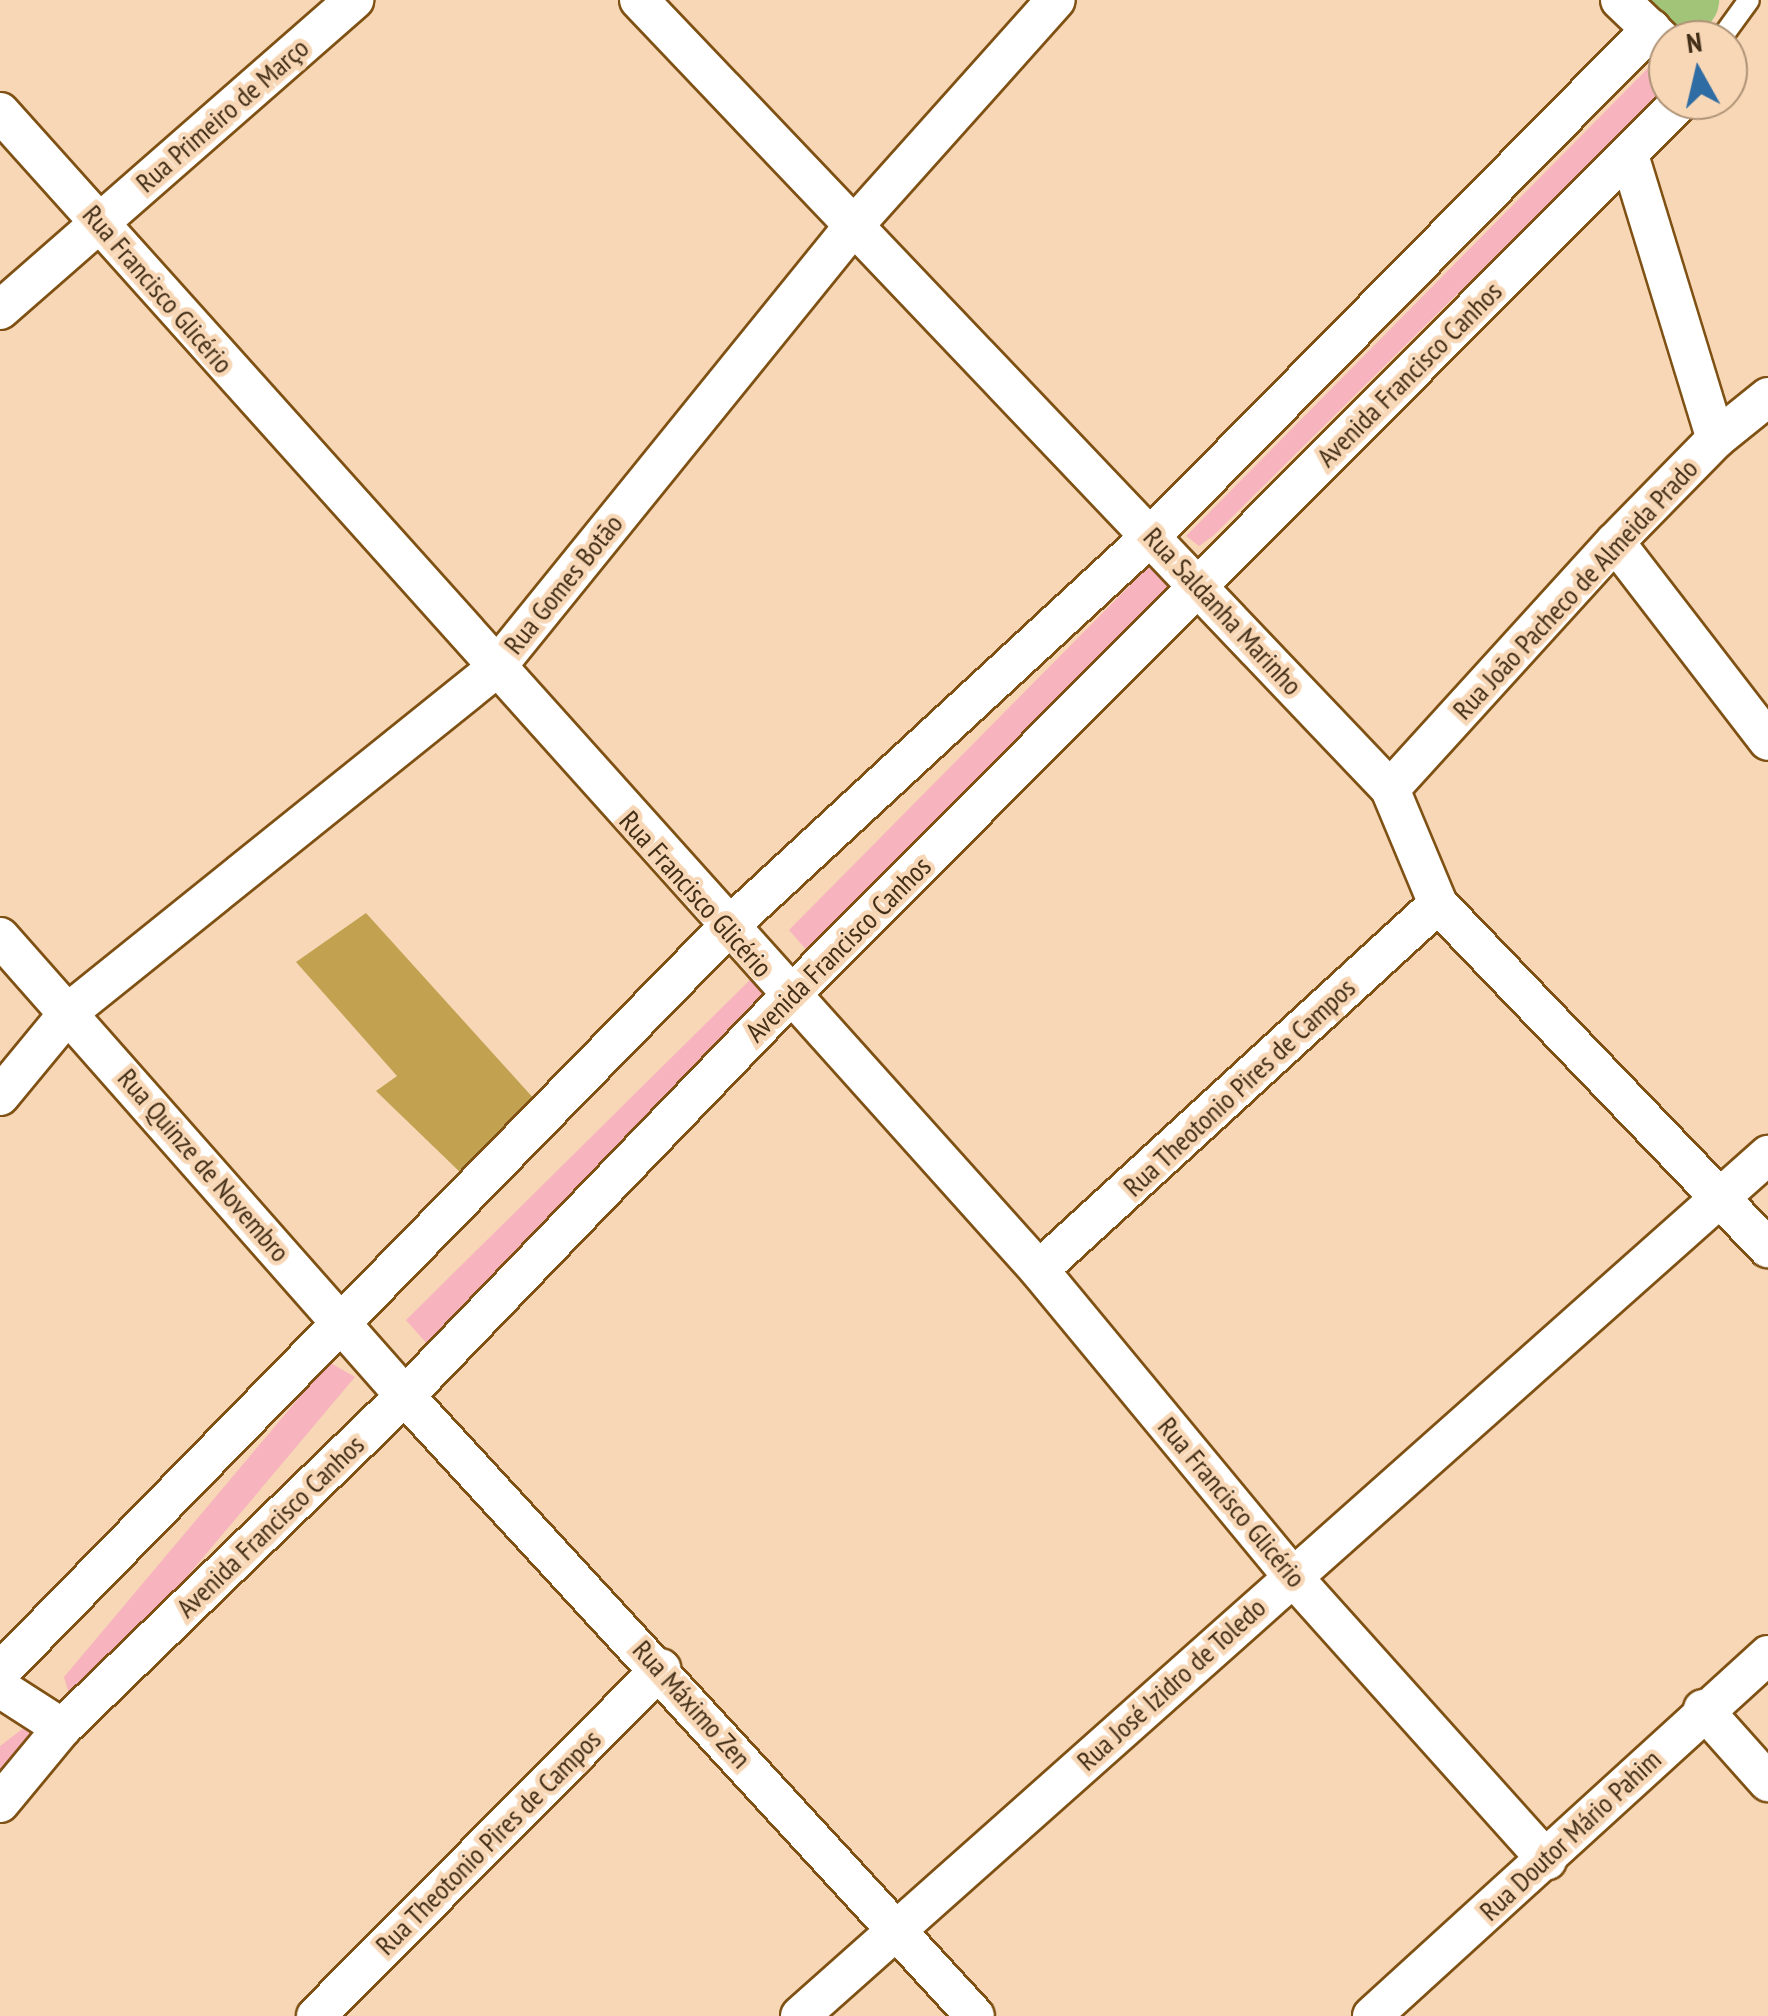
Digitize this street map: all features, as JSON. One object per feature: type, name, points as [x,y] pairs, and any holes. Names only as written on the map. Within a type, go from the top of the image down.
[{"type":"street","name":"Rua Primeiro de Março","points":[[0,310],[354,0]]},
{"type":"street","name":"Rua Saldanha Marinho","points":[[639,0],[852,229],[1152,535],[1390,789],[1438,904],[1768,1248]]},
{"type":"street","name":"Rua Gomes Botão","points":[[0,1096],[70,1011],[494,670],[852,229],[1056,0]]},
{"type":"street","points":[[1620,0],[1648,27]]},
{"type":"street","points":[[0,1672],[338,1319],[726,929],[1152,535],[1648,50]]},
{"type":"street","name":"Rua Francisco Glicério","points":[[0,112],[726,929],[1039,1270],[1292,1576],[1547,1860]]},
{"type":"street","name":"Avenida Francisco Canhos","points":[[0,1803],[62,1728],[405,1396],[790,996],[1662,120]]},
{"type":"street","points":[[1628,155],[1716,439]]},
{"type":"street","name":"Rua João Pacheco de Almeida Prado","points":[[1390,789],[1615,542],[1716,439],[1762,416]]},
{"type":"street","points":[[1615,542],[1768,741]]},
{"type":"street","name":"Rua Theotonio Pires de Campos","points":[[1039,1270],[1438,904]]},
{"type":"street","name":"Rua Quinze de Novembro","points":[[0,937],[70,1011],[405,1396]]},
{"type":"street","name":"Rua José Izidro de Toledo","points":[[800,2016],[1768,1155]]},
{"type":"street","name":"Rua Máximo Zen","points":[[405,1396],[661,1668],[975,2016]]},
{"type":"street","name":"Rua Doutor Mário Pahim","points":[[1372,2016],[1547,1860],[1703,1710],[1768,1655]]},
{"type":"street","name":"Rua Theotonio Pires de Campos","points":[[316,2016],[661,1668]]},
{"type":"street","points":[[0,1688],[62,1728]]},
{"type":"street","points":[[1703,1710],[1768,1782]]},
{"type":"shaded area","points":[[1648,68],[1648,105],[1213,536],[1199,546],[1186,536]]},
{"type":"shaded area","points":[[1154,561],[1174,586],[810,954],[789,930]]},
{"type":"shaded area","points":[[766,964],[785,985],[428,1345],[406,1320]]},
{"type":"shaded area","points":[[329,1362],[355,1377],[95,1686],[81,1696],[69,1694],[64,1677]]},
{"type":"shaded area","points":[[29,1724],[43,1734],[0,1795],[0,1746]]},
{"type":"building","points":[[366,913],[536,1101],[463,1175],[376,1091],[397,1076],[296,962]]},
{"type":"waterway","points":[[1666,16],[1686,0]]}]
